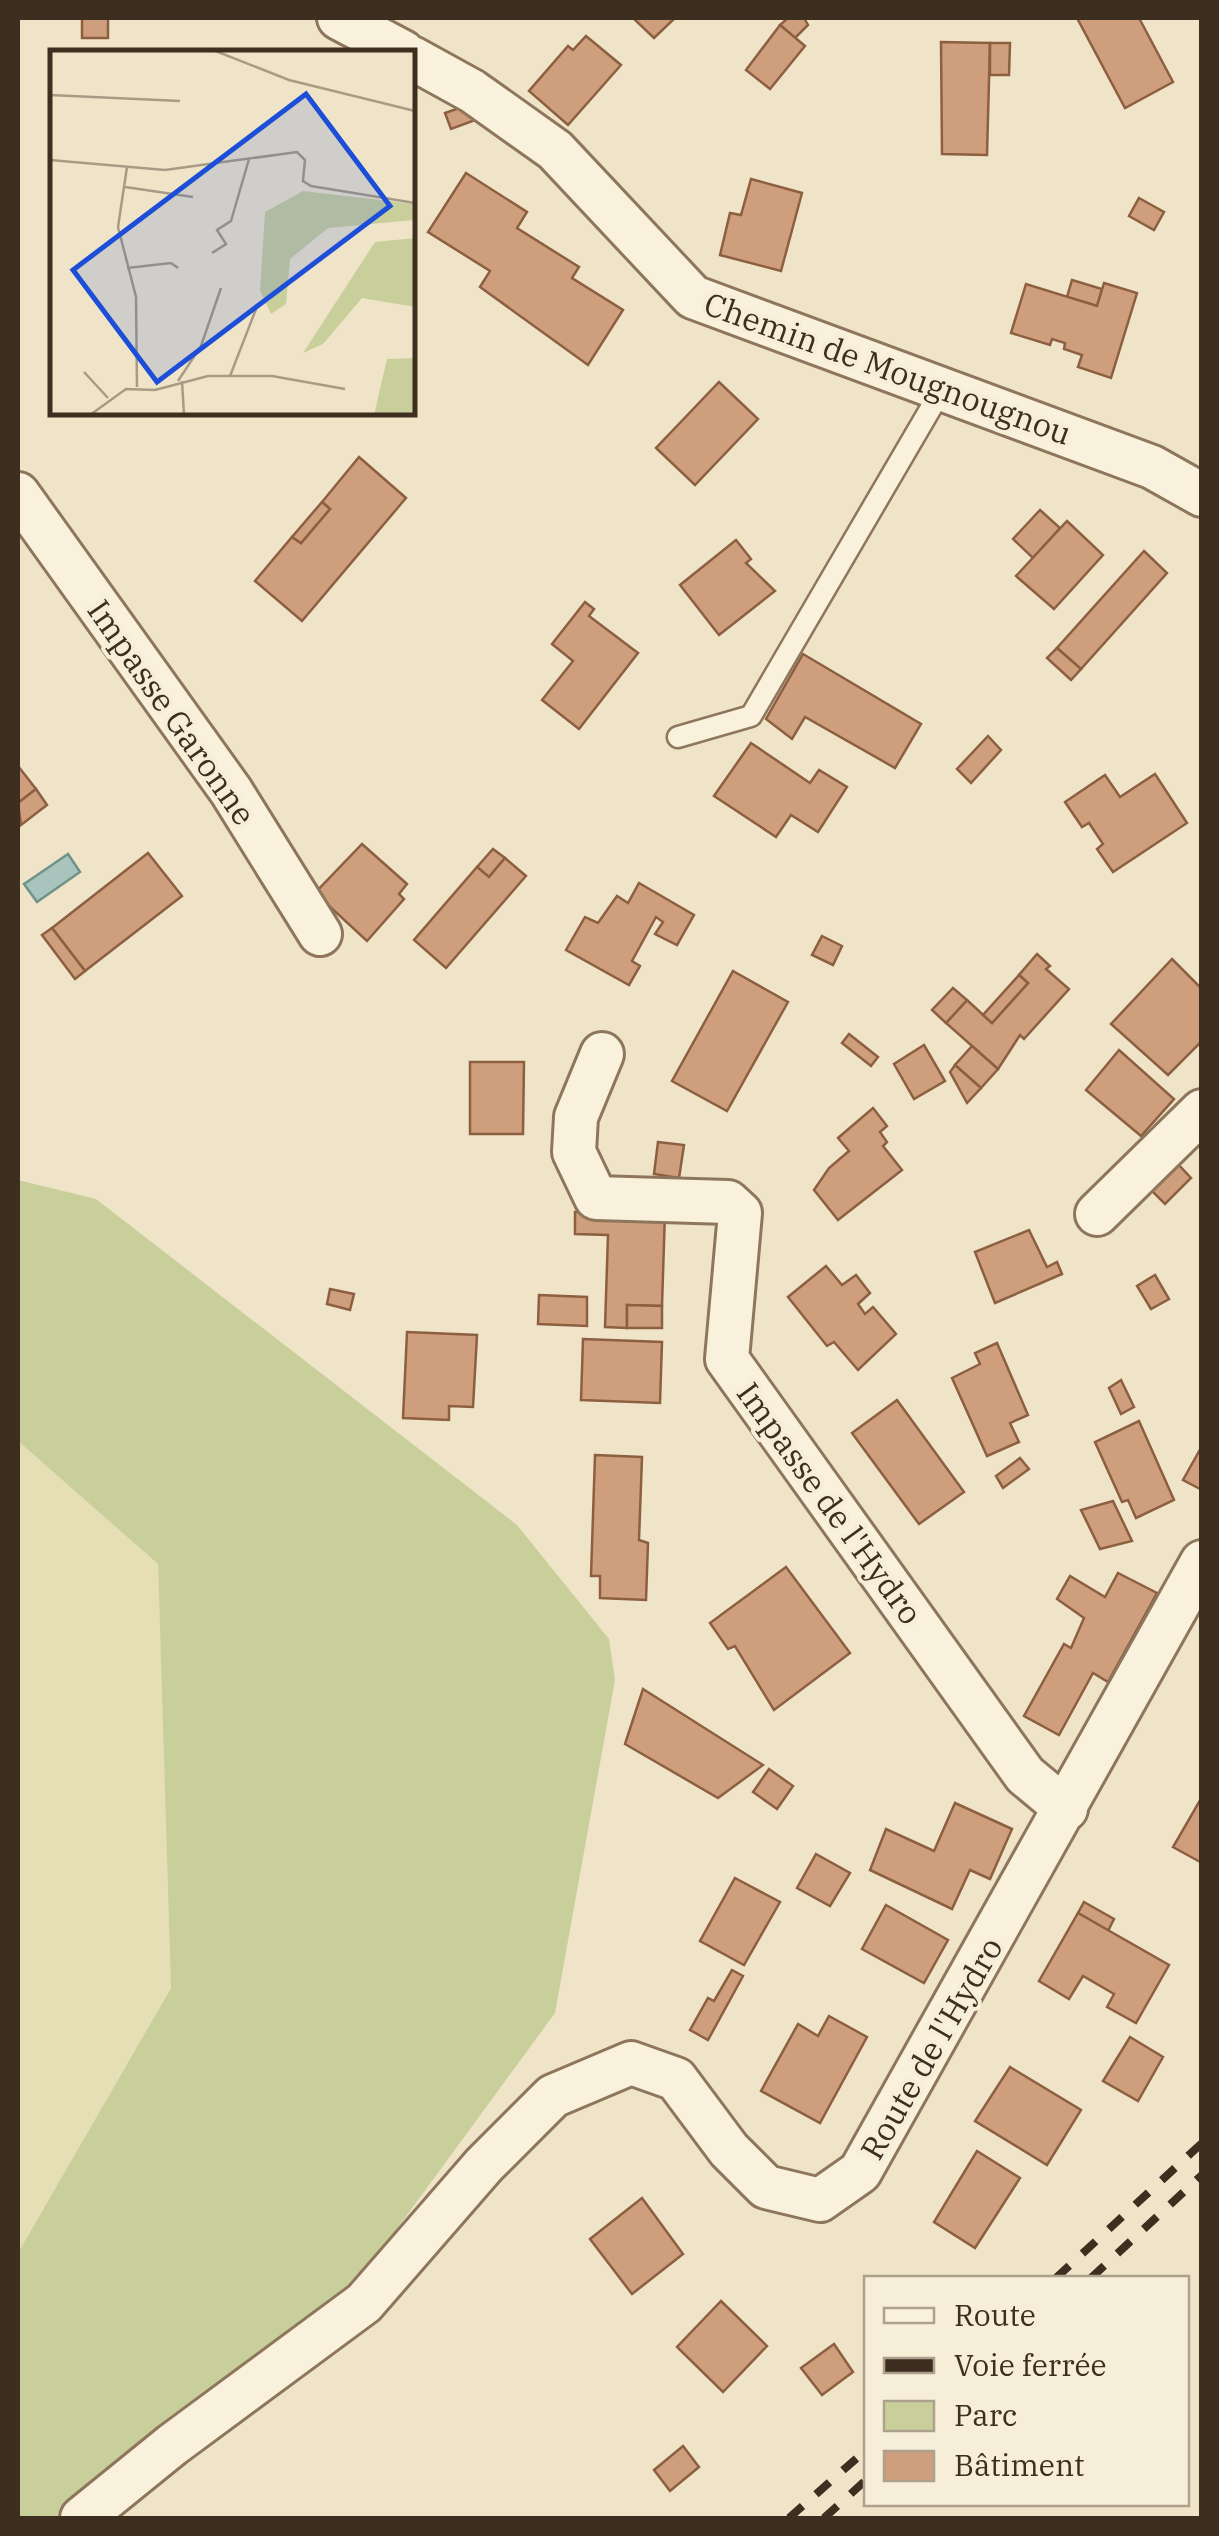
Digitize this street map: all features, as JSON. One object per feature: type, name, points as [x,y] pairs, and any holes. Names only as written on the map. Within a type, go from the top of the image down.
[{"type":"street","points":[[339,18],[398,50]]},
{"type":"street","name":"Chemin de Mougnougnou","points":[[415,60],[472,91],[555,150],[694,297],[1152,467],[1202,495]]},
{"type":"street","name":"Impasse Garonne","points":[[18,494],[231,791],[320,934]]},
{"type":"street","name":"Impasse de l'Hydro","points":[[602,1054],[576,1117],[574,1152],[596,1198],[728,1202],[740,1213],[727,1360],[1025,1775],[1066,1809]]},
{"type":"street","points":[[1096,1214],[1202,1112]]},
{"type":"street","name":"Route de l'Hydro","points":[[82,2518],[172,2445],[364,2303],[484,2165],[553,2096],[631,2063],[676,2079],[729,2150],[766,2187],[820,2200],[860,2172],[1202,1562]]},
{"type":"lane","points":[[678,737],[751,716],[942,389]]},
{"type":"shaded area","points":[[18,1441],[158,1564],[171,1988],[18,2253]]},
{"type":"green space","points":[[18,1180],[96,1199],[517,1525],[609,1639],[615,1680],[555,2013],[366,2271],[55,2518],[18,2518],[18,2253],[171,1988],[158,1564],[18,1441]]},
{"type":"water","points":[[68,854],[80,872],[37,902],[24,884]]},
{"type":"building","points":[[82,18],[108,18],[108,38],[82,38]]},
{"type":"building","points":[[633,18],[675,18],[654,38]]},
{"type":"building","points":[[788,18],[804,18],[808,25],[795,38],[780,25]]},
{"type":"building","points":[[1077,18],[1139,18],[1173,82],[1125,108]]},
{"type":"building","points":[[780,25],[805,46],[770,89],[746,70]]},
{"type":"building","points":[[586,36],[621,65],[568,125],[529,91],[568,46],[573,50]]},
{"type":"building","points":[[941,42],[990,43],[987,155],[942,154]]},
{"type":"building","points":[[990,43],[1010,43],[1009,75],[990,75]]},
{"type":"building","points":[[465,106],[478,119],[451,129],[445,113]]},
{"type":"building","points":[[466,173],[527,212],[517,228],[579,267],[572,278],[623,310],[588,365],[480,287],[490,271],[428,232]]},
{"type":"building","points":[[751,179],[802,193],[781,271],[720,255],[730,213],[741,215]]},
{"type":"building","points":[[1139,198],[1164,212],[1154,230],[1129,216]]},
{"type":"building","points":[[1072,280],[1102,289],[1097,306],[1067,297]]},
{"type":"building","points":[[1104,283],[1137,293],[1111,378],[1078,367],[1082,355],[1064,349],[1065,343],[1052,339],[1050,345],[1011,333],[1026,284],[1097,306]]},
{"type":"building","points":[[719,382],[758,419],[695,485],[656,448]]},
{"type":"building","points":[[359,457],[406,498],[302,621],[255,581],[292,537],[301,543],[330,509],[322,502]]},
{"type":"building","points":[[322,502],[330,509],[301,543],[292,537]]},
{"type":"building","points":[[1040,510],[1060,528],[1033,558],[1013,539]]},
{"type":"building","points":[[1067,521],[1103,555],[1054,609],[1016,576]]},
{"type":"building","points":[[736,540],[751,559],[746,563],[775,591],[719,635],[680,585]]},
{"type":"building","points":[[1144,551],[1167,573],[1081,669],[1057,648]]},
{"type":"building","points":[[585,602],[594,609],[589,616],[638,653],[579,729],[542,700],[573,661],[552,644]]},
{"type":"building","points":[[1057,648],[1081,669],[1071,680],[1047,658]]},
{"type":"building","points":[[803,654],[921,724],[895,768],[805,717],[792,739],[766,719]]},
{"type":"building","points":[[988,736],[1001,750],[971,783],[957,769]]},
{"type":"building","points":[[751,743],[810,783],[819,770],[847,787],[818,832],[791,815],[776,837],[714,796]]},
{"type":"building","points":[[18,766],[36,789],[18,803]]},
{"type":"building","points":[[1155,774],[1187,823],[1113,872],[1097,849],[1103,844],[1089,823],[1082,827],[1065,802],[1105,775],[1120,797]]},
{"type":"building","points":[[36,789],[47,805],[21,825],[18,803]]},
{"type":"building","points":[[362,844],[407,884],[399,894],[404,899],[367,941],[315,893]]},
{"type":"building","points":[[493,849],[505,858],[489,877],[477,867]]},
{"type":"building","points":[[148,853],[182,896],[85,971],[52,928]]},
{"type":"building","points":[[505,858],[526,876],[446,968],[414,940],[477,867],[489,877]]},
{"type":"building","points":[[639,883],[694,915],[677,945],[655,934],[663,922],[656,917],[632,961],[640,966],[629,985],[566,950],[585,917],[598,923],[617,896],[628,903]]},
{"type":"building","points":[[52,928],[85,971],[75,979],[42,935]]},
{"type":"building","points":[[822,936],[842,946],[833,965],[812,955]]},
{"type":"building","points":[[1037,954],[1050,966],[1046,969],[1069,989],[1024,1039],[1020,1035],[998,1069],[946,1023],[967,1000],[992,1023],[1028,983],[1019,975]]},
{"type":"building","points":[[1172,959],[1202,989],[1202,1041],[1168,1075],[1111,1024]]},
{"type":"building","points":[[733,971],[788,1002],[727,1111],[672,1081]]},
{"type":"building","points":[[1019,975],[1028,983],[992,1023],[983,1015]]},
{"type":"building","points":[[953,988],[967,1000],[946,1023],[932,1010]]},
{"type":"building","points":[[849,1034],[878,1057],[871,1066],[842,1043]]},
{"type":"building","points":[[924,1045],[945,1081],[914,1099],[894,1064]]},
{"type":"building","points":[[972,1046],[998,1069],[981,1088],[955,1065]]},
{"type":"building","points":[[1119,1050],[1174,1099],[1141,1136],[1086,1090]]},
{"type":"building","points":[[470,1062],[524,1062],[523,1134],[470,1134]]},
{"type":"building","points":[[955,1065],[981,1088],[967,1103],[950,1072]]},
{"type":"building","points":[[873,1108],[887,1126],[880,1132],[887,1142],[883,1146],[902,1170],[838,1220],[814,1190],[829,1168],[849,1151],[838,1138]]},
{"type":"building","points":[[658,1142],[684,1145],[679,1178],[654,1174]]},
{"type":"building","points":[[1177,1163],[1191,1178],[1165,1204],[1150,1189]]},
{"type":"building","points":[[575,1212],[665,1212],[662,1306],[627,1305],[627,1328],[605,1327],[608,1235],[575,1234]]},
{"type":"building","points":[[1029,1230],[1047,1267],[1057,1262],[1062,1274],[995,1303],[975,1252]]},
{"type":"building","points":[[826,1266],[842,1285],[856,1275],[870,1293],[858,1304],[865,1314],[873,1307],[896,1334],[858,1370],[834,1342],[827,1346],[788,1297]]},
{"type":"building","points":[[1155,1275],[1169,1299],[1151,1309],[1137,1286]]},
{"type":"building","points":[[330,1289],[354,1294],[350,1310],[327,1304]]},
{"type":"building","points":[[539,1295],[587,1297],[587,1326],[538,1324]]},
{"type":"building","points":[[627,1305],[662,1306],[662,1328],[627,1328]]},
{"type":"building","points":[[407,1332],[477,1335],[473,1407],[449,1406],[449,1420],[403,1418]]},
{"type":"building","points":[[583,1339],[662,1342],[660,1403],[581,1400]]},
{"type":"building","points":[[997,1343],[1028,1415],[1010,1423],[1019,1442],[987,1456],[952,1378],[980,1364],[975,1353]]},
{"type":"building","points":[[1121,1380],[1134,1407],[1121,1414],[1109,1388]]},
{"type":"building","points":[[897,1400],[964,1492],[919,1524],[852,1433]]},
{"type":"building","points":[[1139,1421],[1174,1500],[1136,1518],[1128,1500],[1122,1502],[1095,1442]]},
{"type":"building","points":[[1202,1446],[1202,1490],[1183,1480]]},
{"type":"building","points":[[595,1455],[642,1457],[639,1540],[648,1543],[646,1600],[600,1598],[600,1576],[591,1576]]},
{"type":"building","points":[[1020,1458],[1029,1469],[1003,1488],[996,1476]]},
{"type":"building","points":[[1113,1501],[1132,1541],[1100,1549],[1081,1510]]},
{"type":"building","points":[[786,1567],[850,1653],[774,1710],[735,1646],[728,1649],[710,1623]]},
{"type":"building","points":[[1118,1573],[1157,1593],[1108,1682],[1093,1673],[1059,1735],[1024,1716],[1064,1644],[1071,1648],[1084,1618],[1057,1599],[1070,1576],[1105,1597]]},
{"type":"building","points":[[643,1689],[763,1765],[718,1798],[625,1744]]},
{"type":"building","points":[[769,1769],[793,1786],[777,1809],[753,1792]]},
{"type":"building","points":[[1202,1797],[1202,1863],[1173,1847]]},
{"type":"building","points":[[955,1803],[1012,1829],[990,1879],[970,1870],[952,1909],[870,1870],[886,1829],[934,1851]]},
{"type":"building","points":[[816,1854],[850,1873],[830,1906],[797,1888]]},
{"type":"building","points":[[735,1878],[780,1902],[744,1965],[700,1941]]},
{"type":"building","points":[[1084,1902],[1114,1919],[1108,1931],[1078,1913]]},
{"type":"building","points":[[886,1905],[948,1940],[924,1983],[862,1949]]},
{"type":"building","points":[[1078,1913],[1169,1965],[1136,2023],[1107,2007],[1114,1994],[1083,1976],[1069,1999],[1039,1981]]},
{"type":"building","points":[[732,1970],[743,1976],[708,2040],[690,2030],[708,1998],[714,2001]]},
{"type":"building","points":[[829,2016],[867,2037],[820,2123],[761,2091],[798,2024],[818,2036]]},
{"type":"building","points":[[1130,2037],[1163,2057],[1138,2101],[1103,2081]]},
{"type":"building","points":[[1010,2067],[1081,2110],[1047,2165],[975,2121]]},
{"type":"building","points":[[977,2151],[1020,2178],[975,2248],[934,2222]]},
{"type":"building","points":[[642,2198],[683,2254],[632,2294],[590,2239]]},
{"type":"building","points":[[721,2301],[767,2346],[723,2392],[677,2347]]},
{"type":"building","points":[[834,2344],[853,2372],[822,2395],[801,2368]]},
{"type":"building","points":[[683,2446],[699,2467],[670,2491],[654,2470]]},
{"type":"railway","points":[[1058,2276],[1202,2143]]},
{"type":"railway","points":[[1093,2276],[1202,2175]]},
{"type":"railway","points":[[789,2518],[864,2452]]},
{"type":"railway","points":[[824,2518],[864,2482]]}]
